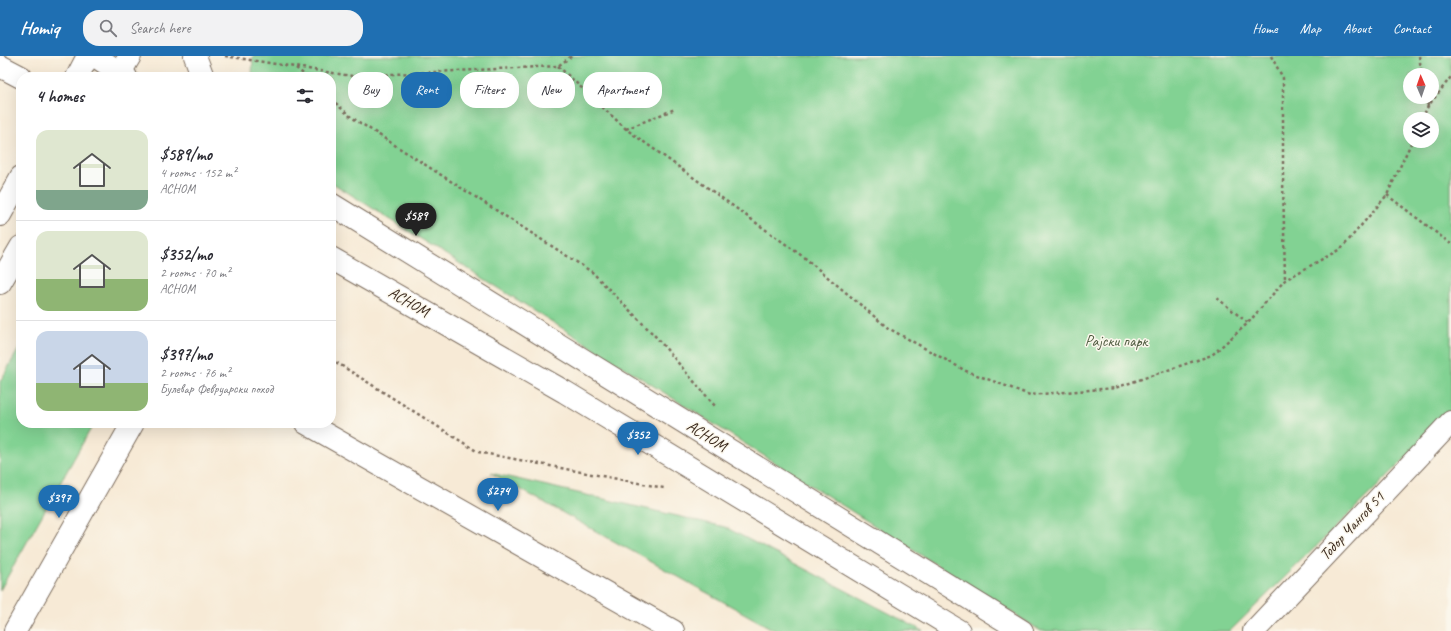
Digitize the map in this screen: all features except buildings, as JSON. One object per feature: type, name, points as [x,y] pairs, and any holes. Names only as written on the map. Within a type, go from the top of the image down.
[{"type":"street","points":[[80,72],[88,56]]},
{"type":"street","points":[[95,56],[123,71]]},
{"type":"street","points":[[195,56],[201,72]]},
{"type":"street","points":[[0,66],[16,74]]},
{"type":"street","points":[[1,205],[16,184]]},
{"type":"street","name":"АСНОМ","points":[[336,207],[1022,631]]},
{"type":"street","points":[[0,283],[16,256]]},
{"type":"street","name":"АСНОМ","points":[[336,261],[565,392],[959,631]]},
{"type":"street","points":[[0,283],[16,265]]},
{"type":"street","name":"Тодор Чангов 51","points":[[1254,631],[1451,422]]},
{"type":"street","points":[[15,631],[130,428]]},
{"type":"street","points":[[315,428],[673,631]]},
{"type":"path","points":[[223,56],[327,72]]},
{"type":"path","points":[[336,73],[352,76],[558,66],[572,56]]},
{"type":"path","points":[[1271,56],[1283,78],[1285,280]]},
{"type":"path","points":[[1419,56],[1421,68]]},
{"type":"path","points":[[558,66],[626,129],[805,258],[888,328],[966,371],[1030,395],[1115,388],[1212,355],[1248,323],[1285,280],[1342,248],[1387,194],[1409,148]]},
{"type":"path","points":[[296,67],[302,72]]},
{"type":"path","points":[[1425,112],[1428,106],[1451,77]]},
{"type":"path","points":[[336,103],[351,117],[592,272],[656,337],[716,407]]},
{"type":"path","points":[[626,129],[675,109]]},
{"type":"path","points":[[1387,194],[1451,244]]},
{"type":"path","points":[[1217,298],[1248,323]]},
{"type":"path","points":[[336,362],[478,452],[664,488]]},
{"type":"green space","name":"Рајски парк","points":[[253,56],[1451,56],[1451,414],[1230,631],[1041,631],[336,185],[336,72],[252,72]]},
{"type":"green space","points":[[16,354],[16,428],[91,428],[0,590],[0,382]]},
{"type":"green space","points":[[491,473],[725,527],[923,631],[776,631]]}]
